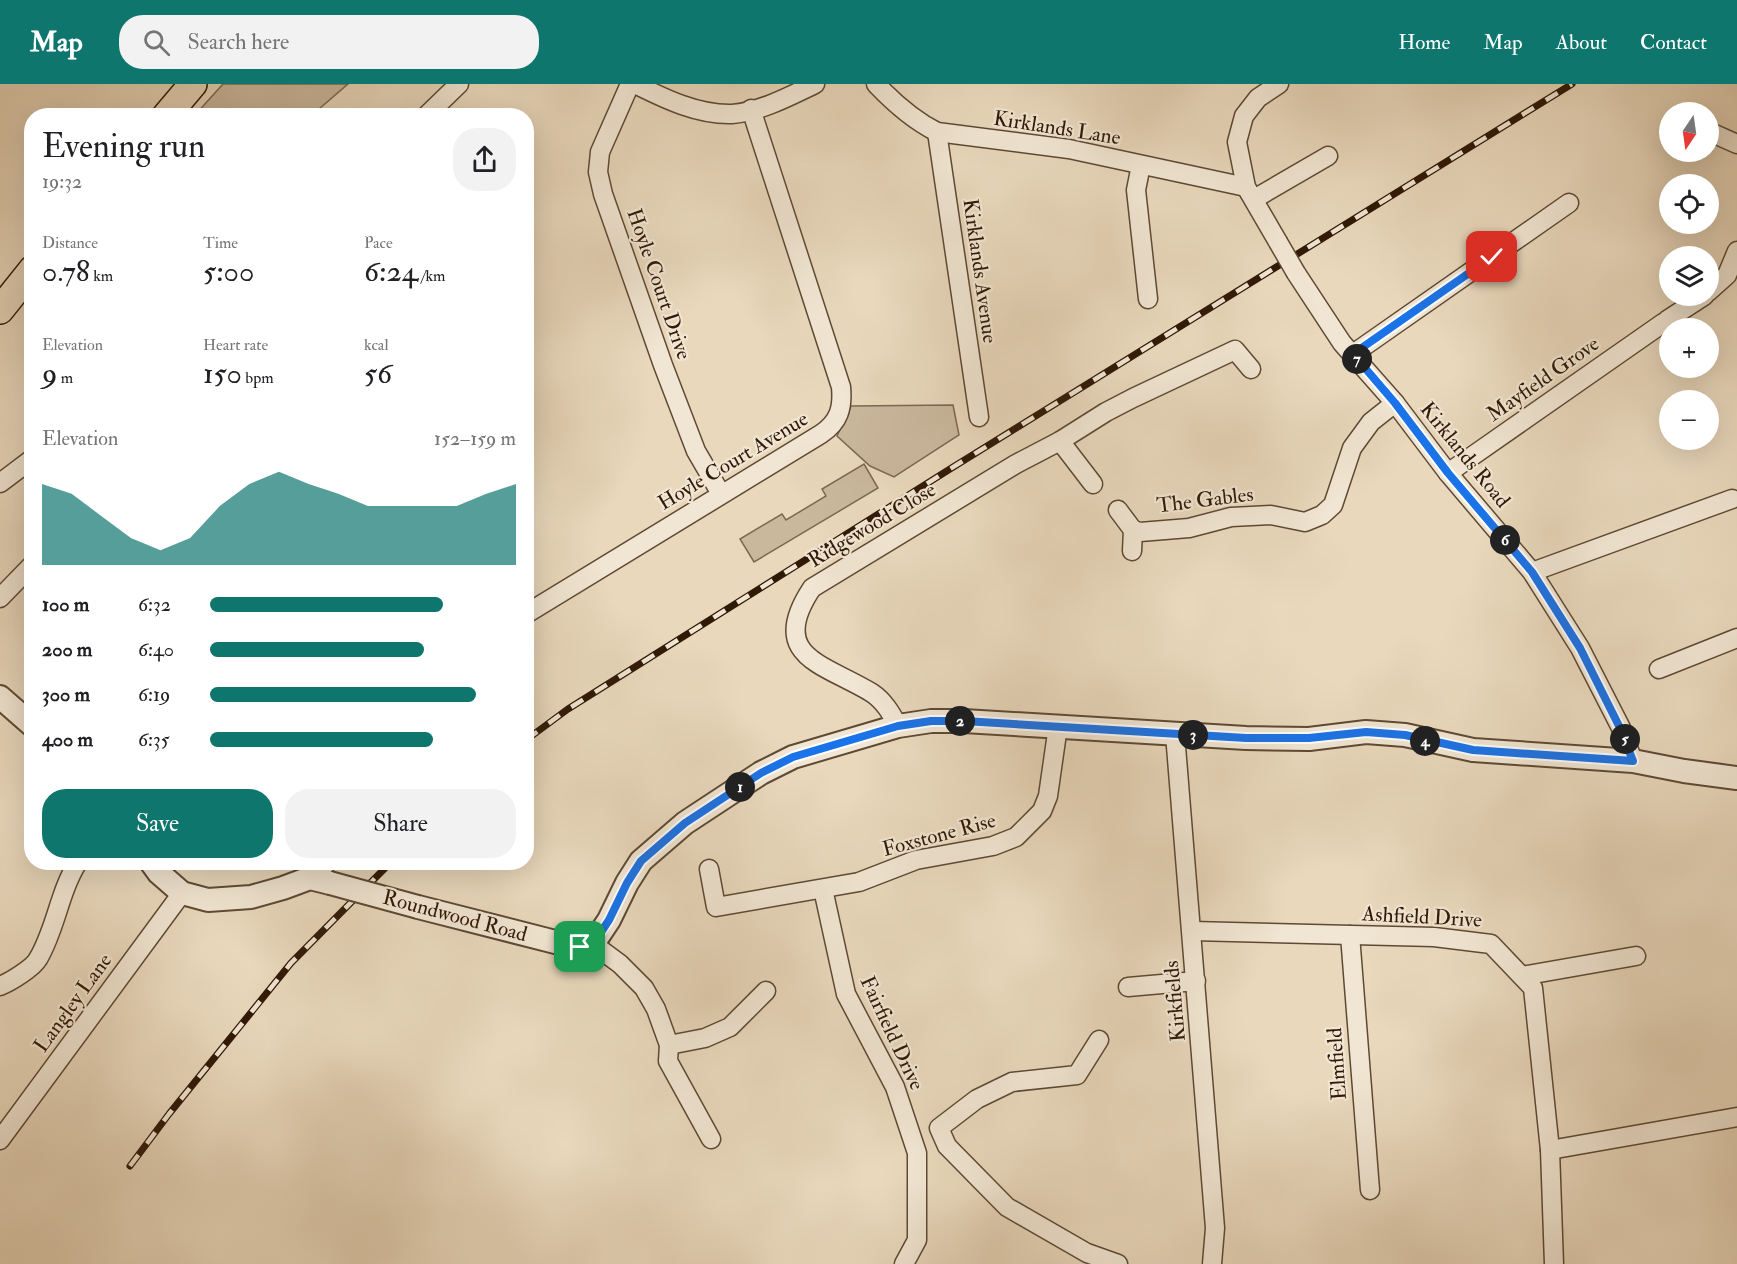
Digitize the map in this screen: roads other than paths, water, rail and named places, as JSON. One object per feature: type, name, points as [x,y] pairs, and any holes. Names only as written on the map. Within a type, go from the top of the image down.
[{"type":"main road","points":[[173,108],[193,84]]},
{"type":"main road","points":[[0,310],[24,280]]},
{"type":"street","points":[[434,108],[459,84]]},
{"type":"street","name":"Hoyle Court Drive","points":[[630,84],[600,152],[598,172],[603,194],[644,311],[696,451],[721,494]]},
{"type":"street","points":[[635,84],[680,104],[712,113],[734,114],[763,106],[815,84]]},
{"type":"street","name":"Kirklands Lane","points":[[876,84],[894,104],[937,132],[1069,149],[1250,193]]},
{"type":"street","name":"Kirklands Road","points":[[1279,84],[1258,98],[1244,116],[1237,142],[1250,193],[1296,273],[1342,343],[1395,403],[1448,473],[1532,572],[1580,648],[1620,728],[1633,761]]},
{"type":"street","name":"Hoyle Court Avenue","points":[[534,609],[829,429],[836,422],[843,405],[841,387],[751,110]]},
{"type":"street","name":"Kirklands Avenue","points":[[937,132],[979,417]]},
{"type":"street","points":[[1719,136],[1737,144]]},
{"type":"street","points":[[1250,193],[1328,156]]},
{"type":"street","points":[[1141,165],[1136,190],[1148,299]]},
{"type":"street","points":[[1353,354],[1569,203]]},
{"type":"street","points":[[1719,282],[1727,275],[1736,255]]},
{"type":"street","name":"Mayfield Grove","points":[[1448,473],[1688,306]]},
{"type":"street","name":"Ridgewood Close","points":[[898,726],[887,707],[873,694],[824,669],[807,656],[795,636],[795,621],[800,606],[812,588],[1016,464],[1133,398],[1235,350],[1251,369]]},
{"type":"street","name":"The Gables","points":[[1118,510],[1133,530],[1140,532],[1189,528],[1231,517],[1253,515],[1271,515],[1305,522],[1322,515],[1333,505],[1352,448],[1371,422],[1395,403]]},
{"type":"street","points":[[1060,441],[1093,484]]},
{"type":"street","points":[[0,483],[24,469]]},
{"type":"street","points":[[1532,572],[1732,499]]},
{"type":"street","name":"The Gables","points":[[1132,551],[1133,530]]},
{"type":"street","points":[[0,598],[24,573]]},
{"type":"street","points":[[1659,669],[1737,638]]},
{"type":"street","points":[[0,697],[24,718]]},
{"type":"street","points":[[711,1139],[668,1061],[669,1045],[656,1009],[644,988],[620,964],[593,944],[609,920],[627,883],[641,861],[663,840],[761,773],[793,757],[898,726],[931,721],[964,721],[1246,738],[1309,738],[1366,732],[1405,735],[1473,750],[1633,761],[1737,778]]},
{"type":"street","name":"Foxstone Rise","points":[[709,870],[716,907],[859,882],[916,860],[993,846],[1017,837],[1042,811],[1048,795],[1058,726]]},
{"type":"street","name":"Kirkfields","points":[[1175,734],[1215,1228],[1212,1264]]},
{"type":"street","points":[[0,986],[9,983],[38,961],[63,892],[74,870]]},
{"type":"street","name":"Roundwood Road","points":[[157,870],[182,893],[208,900],[251,897],[322,874],[418,907],[563,944],[580,947],[593,944]]},
{"type":"street","name":"Fairfield Drive","points":[[823,889],[846,994],[895,1087],[917,1153],[917,1240],[904,1264]]},
{"type":"street","name":"Langley Lane","points":[[0,1140],[182,893]]},
{"type":"street","name":"Ashfield Drive","points":[[1192,931],[1434,938],[1491,944],[1533,988],[1550,1150],[1554,1264]]},
{"type":"street","name":"Elmfield","points":[[1350,935],[1370,1190]]},
{"type":"street","points":[[1522,976],[1636,956]]},
{"type":"street","points":[[1128,987],[1196,981]]},
{"type":"street","points":[[669,1045],[705,1038],[729,1027],[766,992]]},
{"type":"street","points":[[1099,1040],[1077,1075],[1012,1082],[977,1099],[939,1128],[947,1146],[1007,1207],[1087,1253],[1118,1264]]},
{"type":"street","points":[[1550,1150],[1737,1117]]},
{"type":"railway","points":[[534,734],[568,709],[950,469],[1572,84]]},
{"type":"railway","points":[[130,1166],[291,963],[383,870]]}]
